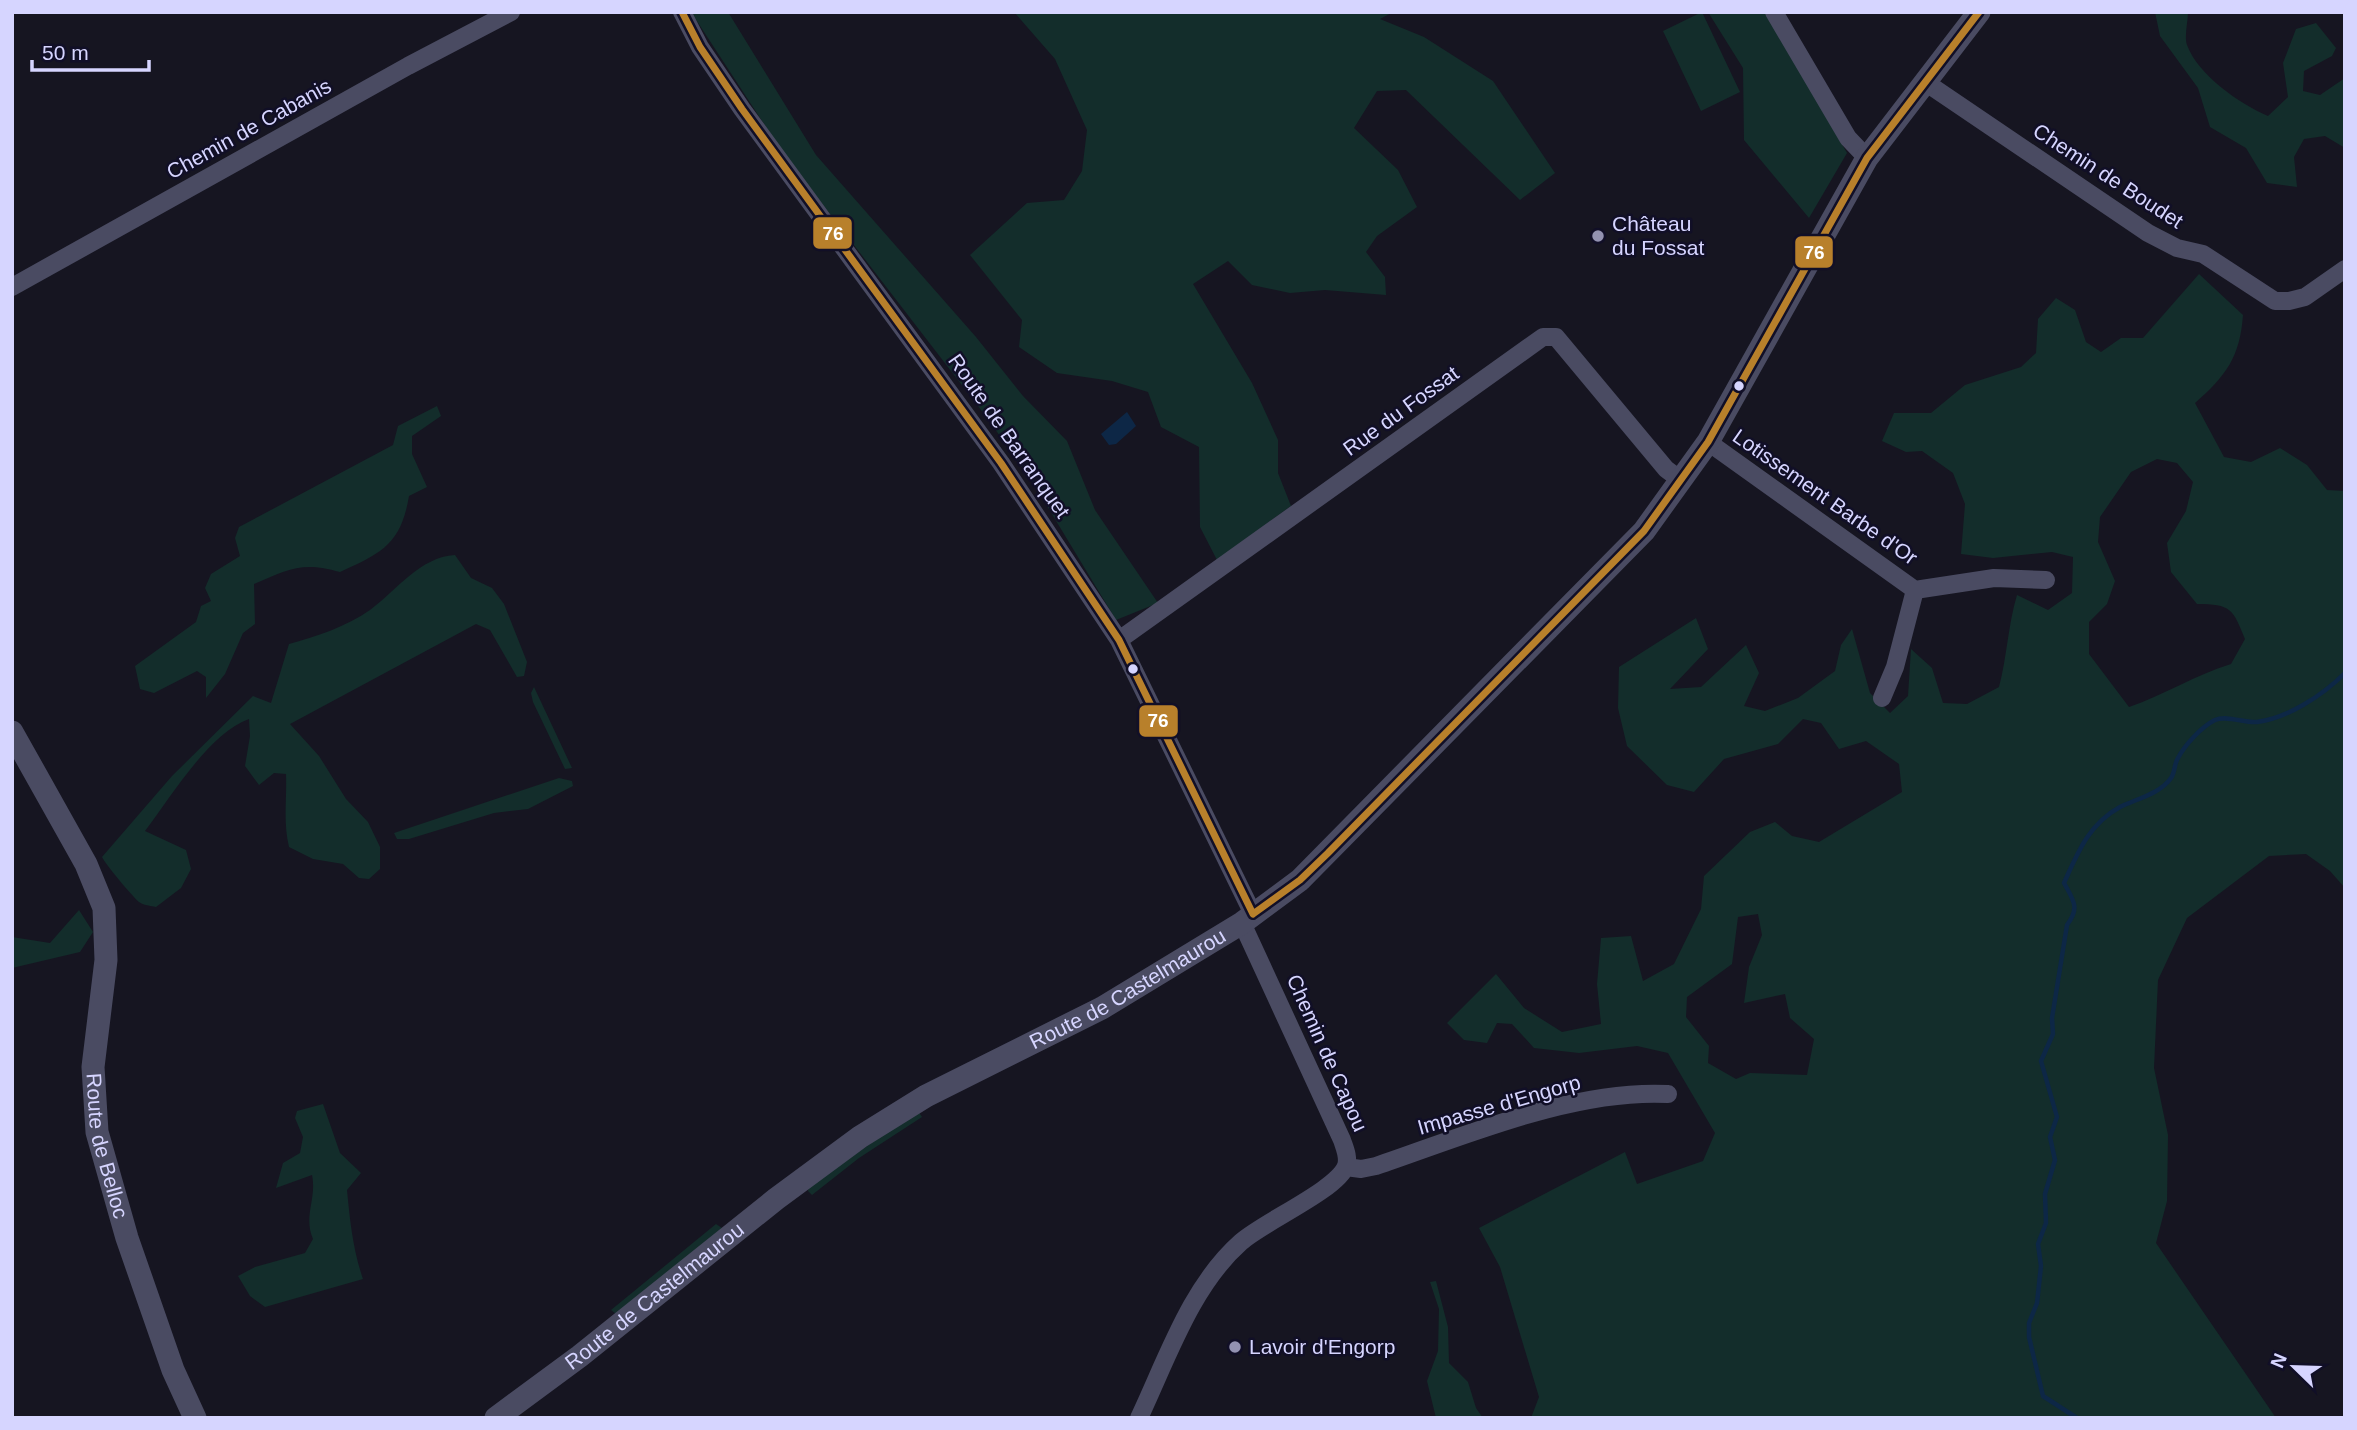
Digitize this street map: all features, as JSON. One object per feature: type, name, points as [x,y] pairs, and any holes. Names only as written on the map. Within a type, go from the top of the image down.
[{"type":"street","name":"Chemin de Cabanis","points":[[12,288],[396,72],[510,12]]},
{"type":"street","name":"Route de Barranquet","points":[[682,12],[700,47],[742,110],[1002,463],[1119,640],[1248,919]]},
{"type":"street","points":[[1774,12],[1848,138],[1867,158]]},
{"type":"street","name":"Route de Castelmaurou","points":[[496,1418],[580,1356],[776,1199],[860,1138],[926,1096],[1102,1008],[1248,919],[1300,880],[1447,734],[1644,531],[1708,442],[1867,158],[1979,12]]},
{"type":"street","name":"Chemin de Boudet","points":[[1925,82],[2148,233],[2176,247],[2203,254],[2262,295],[2289,302],[2305,297],[2345,269]]},
{"type":"street","name":"Rue du Fossat","points":[[1119,640],[1543,337],[1556,337],[1666,469],[1682,481]]},
{"type":"street","name":"Lotissement Barbe d'Or","points":[[1708,442],[1915,590],[1994,578],[2046,580]]},
{"type":"street","name":"Lotissement Barbe d'Or","points":[[1882,698],[1895,667],[1915,590]]},
{"type":"street","name":"Route de Belloc","points":[[12,732],[86,864],[104,908],[107,929],[93,1067],[97,1132],[127,1238],[173,1370],[195,1418]]},
{"type":"street","name":"Chemin de Capou","points":[[1248,919],[1342,1140],[1347,1154],[1346,1167]]},
{"type":"street","name":"Impasse d'Engorp","points":[[1346,1167],[1361,1169],[1376,1166],[1489,1127],[1560,1108],[1637,1092],[1668,1094]]},
{"type":"street","points":[[1139,1418],[1192,1307],[1225,1258],[1263,1226],[1326,1187],[1346,1167]]},
{"type":"green space","points":[[691,12],[728,12],[816,155],[976,337],[1023,396],[1067,441],[1095,510],[1158,603],[1116,620],[1035,486],[988,419],[783,153]]},
{"type":"green space","points":[[1014,12],[1393,12],[1380,19],[1424,37],[1493,81],[1555,173],[1520,200],[1406,90],[1377,91],[1354,128],[1398,170],[1417,207],[1377,236],[1366,252],[1385,277],[1386,295],[1325,290],[1290,293],[1252,285],[1228,261],[1193,284],[1252,383],[1278,440],[1278,473],[1291,506],[1217,560],[1200,527],[1199,447],[1161,427],[1148,392],[1112,381],[1057,373],[1019,347],[1022,320],[970,255],[1027,203],[1064,200],[1082,171],[1087,130],[1055,59]]},
{"type":"green space","points":[[1702,12],[1740,92],[1701,111],[1663,31]]},
{"type":"green space","points":[[1708,12],[1766,12],[1847,153],[1809,218],[1744,140],[1743,68]]},
{"type":"green space","points":[[2155,12],[2188,12],[2186,41],[2200,67],[2233,96],[2268,116],[2288,97],[2283,63],[2296,29],[2316,23],[2336,48],[2332,56],[2304,71],[2303,91],[2320,95],[2345,78],[2345,148],[2325,136],[2304,139],[2294,157],[2297,187],[2267,183],[2246,148],[2210,127],[2198,88],[2160,36]]},
{"type":"green space","points":[[2199,274],[2243,315],[2239,343],[2230,365],[2195,403],[2224,457],[2251,462],[2280,448],[2307,465],[2327,490],[2345,491],[2345,888],[2330,871],[2306,854],[2269,856],[2187,918],[2158,980],[2154,1068],[2168,1135],[2167,1201],[2156,1243],[2276,1418],[1531,1418],[1539,1397],[1500,1267],[1479,1228],[1625,1152],[1637,1184],[1703,1161],[1715,1133],[1668,1053],[1637,1046],[1579,1053],[1534,1048],[1512,1024],[1497,1023],[1487,1043],[1464,1040],[1447,1023],[1496,974],[1524,1008],[1562,1032],[1601,1024],[1597,984],[1601,938],[1631,936],[1643,981],[1674,964],[1701,909],[1704,876],[1750,832],[1775,822],[1792,836],[1819,842],[1902,792],[1899,764],[1866,741],[1839,749],[1821,723],[1803,719],[1778,744],[1724,759],[1694,792],[1667,785],[1627,746],[1618,708],[1619,667],[1696,618],[1708,649],[1670,689],[1701,687],[1746,645],[1759,673],[1744,706],[1765,711],[1798,698],[1835,671],[1841,645],[1852,629],[1870,693],[1890,713],[1908,696],[1911,649],[1932,668],[1943,703],[1967,704],[1999,687],[2017,595],[2048,610],[2072,593],[2073,557],[2052,552],[1993,558],[1961,554],[1965,504],[1953,473],[1922,451],[1906,452],[1882,441],[1894,413],[1931,413],[1965,385],[2021,367],[2036,353],[2038,319],[2056,298],[2075,310],[2086,342],[2101,352],[2121,338],[2143,338]],"holes":[[[2157,459],[2177,463],[2193,482],[2186,511],[2167,543],[2171,572],[2197,604],[2217,605],[2229,610],[2245,639],[2231,664],[2129,707],[2089,654],[2089,622],[2107,604],[2115,581],[2098,542],[2100,517],[2131,472]],[[1758,914],[1762,935],[1749,967],[1744,1003],[1785,994],[1790,1018],[1814,1039],[1807,1075],[1750,1073],[1736,1079],[1708,1063],[1709,1046],[1686,1017],[1687,997],[1732,964],[1738,917]]]},
{"type":"green space","points":[[437,406],[441,416],[412,436],[412,454],[427,487],[409,496],[401,525],[387,545],[367,559],[340,572],[316,567],[296,568],[254,584],[255,624],[243,633],[225,674],[206,698],[206,677],[197,671],[154,693],[140,689],[135,666],[196,622],[201,606],[211,601],[205,588],[211,574],[240,556],[235,538],[239,527],[393,445],[398,426]]},
{"type":"green space","points":[[455,555],[471,578],[492,588],[504,604],[527,662],[524,676],[517,677],[490,630],[476,624],[290,724],[319,756],[346,799],[368,822],[380,847],[380,869],[369,879],[359,878],[343,864],[313,859],[289,847],[286,774],[274,773],[259,785],[245,766],[250,736],[249,719],[234,726],[205,752],[145,831],[186,850],[191,869],[181,888],[156,907],[139,902],[102,857],[172,776],[253,696],[271,703],[289,644],[351,621],[370,610],[420,568],[442,557]]},
{"type":"green space","points":[[534,687],[572,768],[565,769],[533,702],[531,693]]},
{"type":"green space","points":[[559,778],[572,781],[573,786],[528,809],[494,813],[409,839],[397,839],[394,833]]},
{"type":"green space","points":[[79,910],[93,932],[80,952],[12,968],[12,937],[50,943]]},
{"type":"green space","points":[[323,1104],[340,1153],[361,1173],[347,1190],[354,1246],[363,1279],[265,1307],[250,1296],[238,1276],[255,1267],[305,1253],[313,1239],[309,1223],[312,1175],[276,1188],[283,1163],[300,1153],[303,1137],[295,1118],[297,1111]]},
{"type":"green space","points":[[918,1111],[922,1117],[859,1158],[812,1195],[808,1191],[809,1186]]},
{"type":"green space","points":[[716,1224],[722,1228],[616,1314],[611,1310]]},
{"type":"green space","points":[[1436,1281],[1448,1327],[1449,1363],[1468,1382],[1476,1408],[1483,1418],[1436,1418],[1427,1381],[1438,1351],[1439,1309],[1430,1282]]},
{"type":"water","points":[[1127,412],[1136,426],[1116,444],[1109,445],[1101,434]]},
{"type":"waterway","points":[[2077,1418],[2043,1396],[2029,1337],[2029,1323],[2037,1303],[2041,1266],[2038,1244],[2046,1223],[2045,1194],[2055,1160],[2050,1137],[2057,1117],[2041,1061],[2053,1034],[2052,1018],[2067,925],[2074,909],[2073,900],[2064,883],[2092,830],[2120,807],[2166,784],[2181,753],[2204,727],[2220,719],[2257,722],[2281,716],[2316,697],[2345,673]]},
{"type":"transit line","name":"76","points":[[682,12],[700,47],[742,109],[1001,463],[1119,640],[1253,914]]},
{"type":"transit line","name":"76","points":[[1253,914],[1300,880],[1328,853],[1644,531],[1708,442],[1867,158],[1979,12]]},
{"type":"place","name":"Château du Fossat","points":[[1598,236]]},
{"type":"place","name":"Lavoir d'Engorp","points":[[1235,1347]]}]
